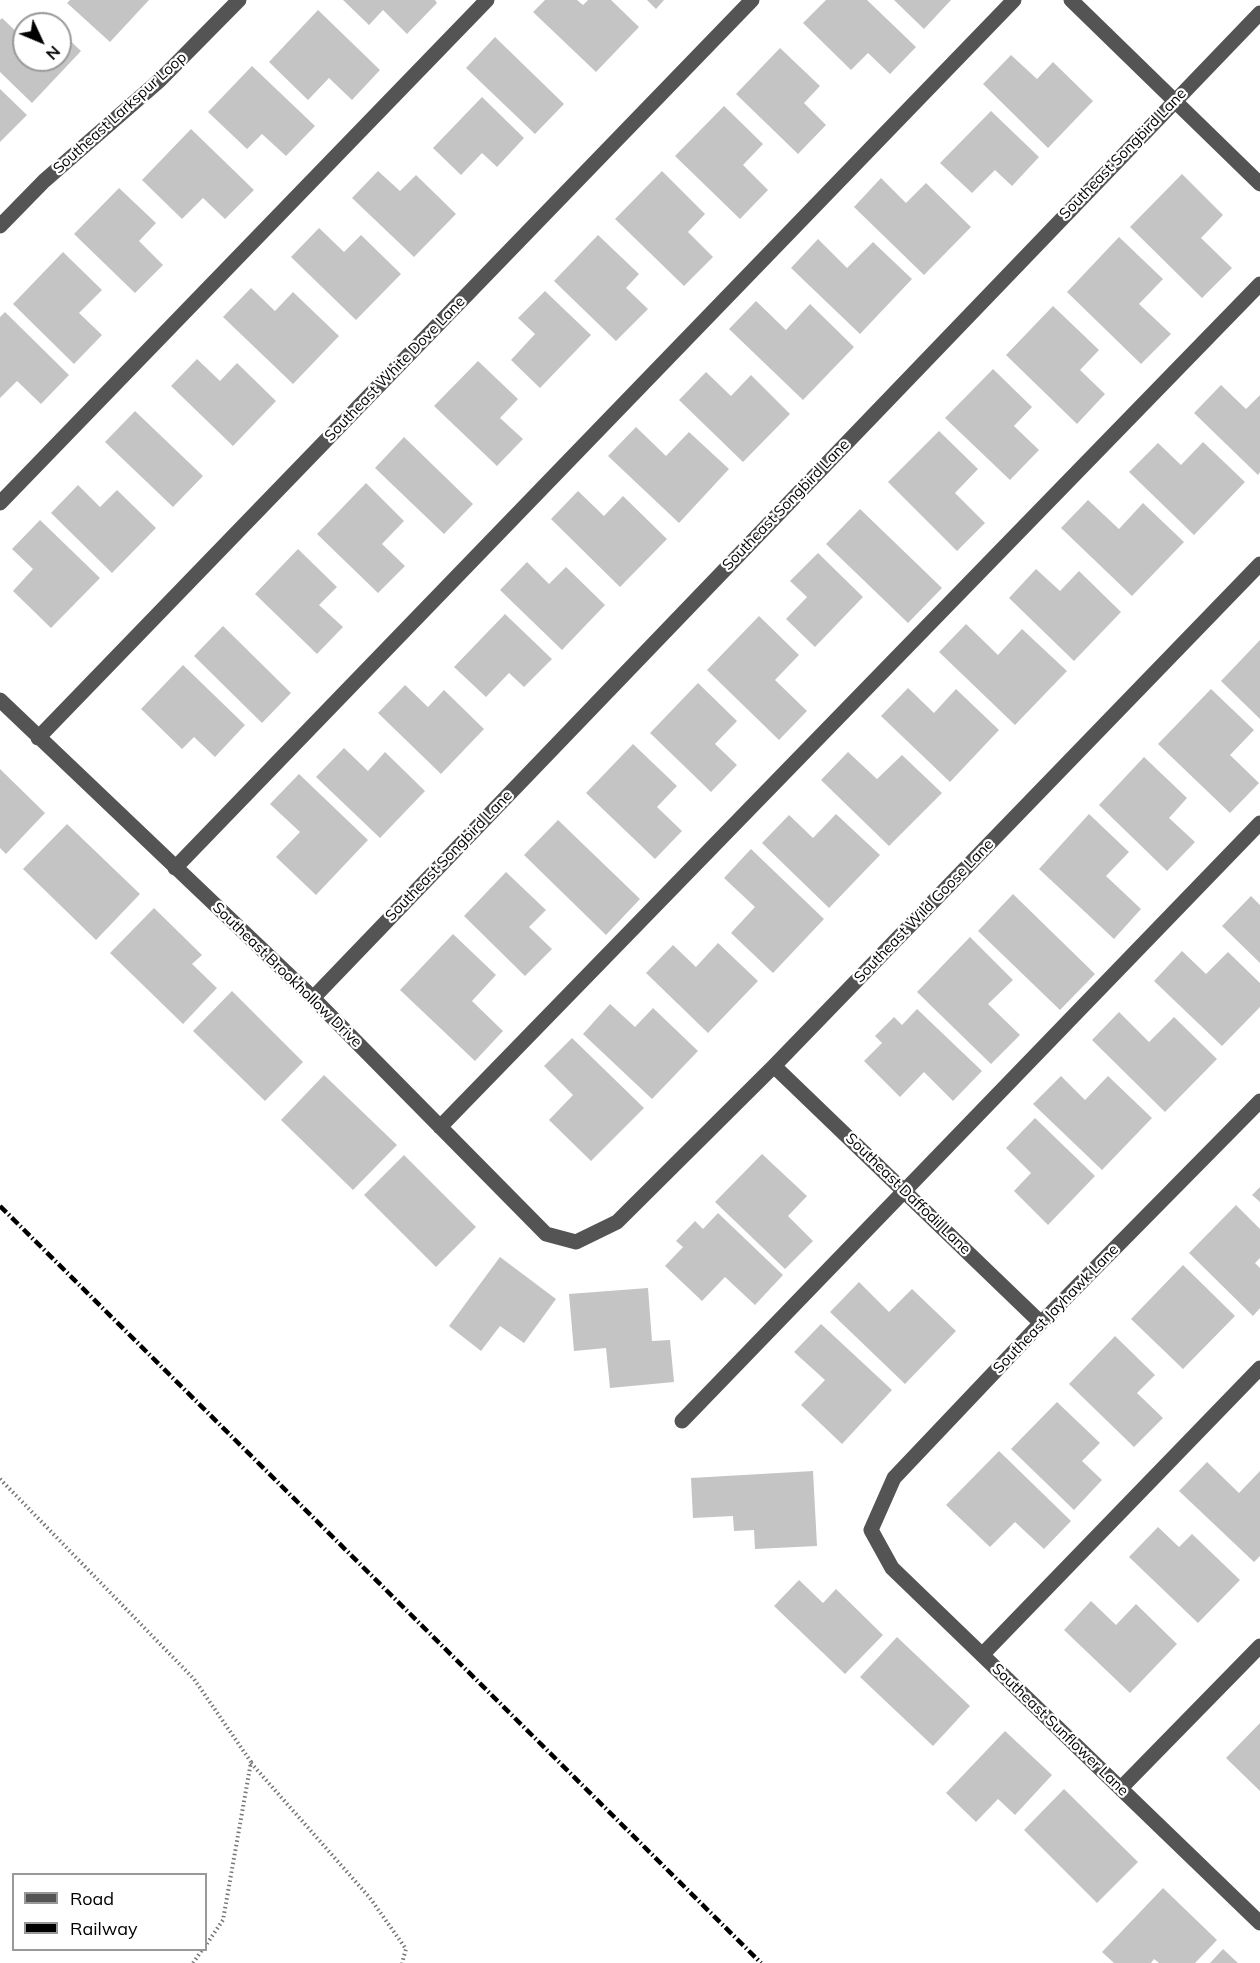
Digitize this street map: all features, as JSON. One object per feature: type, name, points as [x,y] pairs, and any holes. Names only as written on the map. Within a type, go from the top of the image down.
[{"type":"street","name":"Southeast Larkspur Loop","points":[[0,226],[44,181],[160,81],[239,0]]},
{"type":"street","points":[[0,503],[487,0]]},
{"type":"street","name":"Southeast White Dove Lane","points":[[38,738],[752,0]]},
{"type":"street","points":[[176,868],[1014,0]]},
{"type":"street","points":[[1071,0],[1260,184]]},
{"type":"street","name":"Southeast Songbird Lane","points":[[313,998],[1260,13]]},
{"type":"street","points":[[440,1127],[1260,284]]},
{"type":"street","name":"Southeast Wild Goose Lane","points":[[576,1242],[617,1222],[774,1066],[1260,564]]},
{"type":"street","name":"Southeast Brookhollow Drive","points":[[0,700],[313,998],[546,1234],[576,1242]]},
{"type":"street","points":[[682,1421],[1260,823]]},
{"type":"street","name":"Southeast Daffodil Lane","points":[[774,1066],[1041,1323]]},
{"type":"street","name":"Southeast Jayhawk Lane","points":[[871,1530],[894,1478],[1041,1323],[1260,1101]]},
{"type":"street","points":[[982,1655],[1260,1368]]},
{"type":"street","name":"Southeast Sunflower Lane","points":[[871,1530],[892,1568],[1258,1917]]},
{"type":"street","points":[[1121,1788],[1260,1646]]},
{"type":"path","points":[[0,1479],[195,1679],[250,1762],[370,1898],[406,1948],[402,1963]]},
{"type":"path","points":[[207,1944],[223,1920],[250,1762]]},
{"type":"building","points":[[70,0],[149,0],[110,42],[67,3]]},
{"type":"building","points":[[343,0],[435,0],[437,3],[407,34],[383,10],[369,25]]},
{"type":"building","points":[[545,0],[577,0],[583,5],[588,0],[611,0],[639,27],[596,72],[533,12]]},
{"type":"building","points":[[647,0],[664,0],[656,9]]},
{"type":"building","points":[[826,0],[867,0],[916,47],[890,74],[868,53],[851,70],[803,23]]},
{"type":"building","points":[[894,0],[951,0],[924,29]]},
{"type":"building","points":[[318,10],[380,70],[352,100],[329,78],[308,100],[269,62]]},
{"type":"building","points":[[2,18],[12,28],[12,72],[61,72],[32,103],[0,72],[0,20]]},
{"type":"building","points":[[495,37],[564,104],[535,134],[466,68]]},
{"type":"building","points":[[72,42],[81,51],[72,61]]},
{"type":"building","points":[[780,48],[820,86],[804,103],[826,125],[798,154],[736,94]]},
{"type":"building","points":[[1011,55],[1037,79],[1053,62],[1093,101],[1048,148],[983,84]]},
{"type":"building","points":[[252,66],[315,126],[286,156],[262,134],[247,149],[208,112]]},
{"type":"building","points":[[0,89],[27,115],[0,142]]},
{"type":"building","points":[[482,97],[524,138],[497,167],[482,153],[461,175],[433,148]]},
{"type":"building","points":[[724,106],[763,144],[743,165],[768,190],[740,219],[675,156]]},
{"type":"building","points":[[991,111],[1039,157],[1012,186],[995,170],[972,193],[940,163]]},
{"type":"building","points":[[191,129],[254,190],[225,219],[203,198],[182,219],[142,180]]},
{"type":"building","points":[[378,171],[400,191],[416,175],[456,214],[414,257],[352,198]]},
{"type":"building","points":[[662,171],[705,214],[688,232],[713,257],[684,286],[615,219]]},
{"type":"building","points":[[1182,174],[1223,215],[1201,238],[1232,268],[1202,298],[1130,227]]},
{"type":"building","points":[[881,178],[906,203],[926,183],[971,227],[924,275],[854,207]]},
{"type":"building","points":[[119,188],[156,223],[139,241],[163,265],[135,293],[74,234]]},
{"type":"building","points":[[319,228],[344,252],[361,235],[401,274],[356,320],[291,257]]},
{"type":"building","points":[[598,235],[639,274],[626,288],[648,309],[616,341],[554,281]]},
{"type":"building","points":[[1119,237],[1163,279],[1139,304],[1171,334],[1141,364],[1067,292]]},
{"type":"building","points":[[818,239],[847,268],[873,242],[912,279],[860,334],[791,268]]},
{"type":"building","points":[[63,252],[102,290],[79,313],[102,335],[74,364],[13,304]]},
{"type":"building","points":[[251,288],[275,311],[293,292],[339,336],[293,384],[223,317]]},
{"type":"building","points":[[545,291],[591,335],[540,388],[511,360],[535,334],[518,318]]},
{"type":"building","points":[[756,301],[786,330],[810,304],[854,347],[803,400],[729,329]]},
{"type":"building","points":[[1053,306],[1099,350],[1080,370],[1105,394],[1077,424],[1006,355]]},
{"type":"building","points":[[5,312],[69,375],[41,404],[17,381],[0,398],[0,317]]},
{"type":"building","points":[[197,359],[220,381],[237,363],[276,401],[233,446],[171,386]]},
{"type":"building","points":[[478,361],[518,399],[500,418],[523,439],[497,466],[434,406]]},
{"type":"building","points":[[993,369],[1032,407],[1014,426],[1039,450],[1010,480],[945,418]]},
{"type":"building","points":[[706,372],[731,396],[751,375],[790,414],[743,462],[679,400]]},
{"type":"building","points":[[1221,385],[1246,409],[1260,395],[1260,472],[1258,475],[1194,413]]},
{"type":"building","points":[[135,411],[203,476],[173,507],[105,442]]},
{"type":"building","points":[[636,427],[666,456],[689,432],[729,469],[679,523],[608,456]]},
{"type":"building","points":[[939,431],[978,469],[955,493],[985,523],[957,551],[888,482]]},
{"type":"building","points":[[404,437],[473,504],[444,534],[375,468]]},
{"type":"building","points":[[1203,442],[1245,482],[1194,535],[1129,472],[1158,443],[1181,465]]},
{"type":"building","points":[[366,483],[404,521],[382,544],[405,566],[378,593],[317,534]]},
{"type":"building","points":[[78,485],[100,507],[117,490],[156,528],[112,573],[51,513]]},
{"type":"building","points":[[578,491],[604,516],[623,496],[667,539],[620,587],[551,519]]},
{"type":"building","points":[[1088,500],[1119,529],[1143,503],[1184,542],[1132,596],[1061,528]]},
{"type":"building","points":[[860,509],[942,588],[908,623],[826,544]]},
{"type":"building","points":[[40,520],[100,578],[51,628],[13,591],[33,569],[12,549]]},
{"type":"building","points":[[298,549],[337,587],[319,605],[343,627],[317,654],[255,594]]},
{"type":"building","points":[[818,553],[863,597],[815,647],[786,619],[807,597],[790,581]]},
{"type":"building","points":[[527,562],[549,584],[566,567],[605,605],[562,650],[500,590]]},
{"type":"building","points":[[1036,569],[1060,591],[1079,571],[1121,612],[1074,661],[1009,598]]},
{"type":"building","points":[[505,614],[552,659],[524,687],[509,673],[486,697],[454,667]]},
{"type":"building","points":[[759,616],[799,655],[775,680],[807,711],[779,740],[707,670]]},
{"type":"building","points":[[966,624],[998,655],[1022,629],[1067,671],[1015,725],[939,652]]},
{"type":"building","points":[[223,626],[291,693],[262,723],[194,656]]},
{"type":"building","points":[[1260,640],[1260,719],[1221,681]]},
{"type":"building","points":[[183,665],[245,725],[215,757],[194,737],[182,749],[141,709]]},
{"type":"building","points":[[698,683],[737,721],[715,744],[737,765],[711,792],[650,733]]},
{"type":"building","points":[[405,685],[428,707],[444,690],[484,729],[441,774],[378,713]]},
{"type":"building","points":[[908,688],[934,713],[956,689],[999,730],[950,782],[881,716]]},
{"type":"building","points":[[1211,689],[1254,730],[1230,755],[1259,783],[1230,813],[1158,744]]},
{"type":"building","points":[[633,744],[677,786],[657,807],[682,831],[655,859],[586,793]]},
{"type":"building","points":[[344,748],[368,771],[385,752],[425,791],[380,838],[316,777]]},
{"type":"building","points":[[848,752],[877,779],[902,755],[942,793],[889,846],[821,780]]},
{"type":"building","points":[[1144,757],[1187,798],[1169,818],[1195,842],[1167,871],[1099,805]]},
{"type":"building","points":[[0,769],[45,813],[6,854],[0,848]]},
{"type":"building","points":[[299,774],[368,840],[316,895],[276,857],[300,832],[270,804]]},
{"type":"building","points":[[836,814],[880,855],[829,908],[762,843],[789,815],[813,838]]},
{"type":"building","points":[[1089,814],[1129,852],[1106,876],[1141,909],[1114,939],[1039,869]]},
{"type":"building","points":[[558,820],[640,899],[606,935],[524,855]]},
{"type":"building","points":[[67,824],[140,894],[96,940],[23,869]]},
{"type":"building","points":[[751,849],[824,919],[773,973],[731,933],[755,907],[724,878]]},
{"type":"building","points":[[506,872],[546,910],[529,927],[552,949],[525,976],[464,916]]},
{"type":"building","points":[[1013,894],[1095,974],[1060,1010],[978,931]]},
{"type":"building","points":[[1251,896],[1260,905],[1260,963],[1222,926]]},
{"type":"building","points":[[154,908],[202,955],[192,964],[217,988],[183,1024],[110,953]]},
{"type":"building","points":[[453,934],[496,975],[472,1001],[503,1031],[475,1061],[400,990]]},
{"type":"building","points":[[970,937],[1013,980],[988,1004],[1020,1035],[991,1064],[917,992]]},
{"type":"building","points":[[718,943],[758,981],[708,1033],[646,973],[673,945],[696,967]]},
{"type":"building","points":[[1182,951],[1206,974],[1228,952],[1260,983],[1260,1007],[1222,1046],[1154,981]]},
{"type":"building","points":[[232,991],[303,1062],[265,1101],[193,1031]]},
{"type":"building","points":[[610,1004],[635,1027],[653,1008],[698,1051],[652,1099],[583,1034]]},
{"type":"building","points":[[917,1009],[982,1071],[953,1101],[924,1072],[900,1097],[864,1061],[882,1043],[875,1036],[894,1017],[902,1025]]},
{"type":"building","points":[[1119,1012],[1149,1042],[1174,1017],[1217,1059],[1165,1112],[1092,1040]]},
{"type":"building","points":[[572,1038],[644,1108],[591,1161],[549,1120],[573,1095],[544,1066]]},
{"type":"building","points":[[324,1075],[397,1145],[353,1190],[281,1120]]},
{"type":"building","points":[[1061,1076],[1085,1100],[1108,1076],[1152,1118],[1102,1170],[1033,1104]]},
{"type":"building","points":[[1035,1118],[1095,1176],[1048,1225],[1014,1191],[1031,1173],[1006,1148]]},
{"type":"building","points":[[762,1154],[807,1196],[788,1216],[813,1241],[785,1269],[715,1202]]},
{"type":"building","points":[[404,1155],[476,1227],[436,1267],[364,1195]]},
{"type":"building","points":[[1260,1187],[1260,1202],[1252,1195]]},
{"type":"building","points":[[1236,1205],[1260,1229],[1260,1258],[1255,1263],[1260,1268],[1260,1308],[1253,1316],[1189,1253]]},
{"type":"building","points":[[718,1213],[783,1275],[755,1305],[725,1277],[702,1301],[665,1266],[683,1247],[676,1241],[695,1221],[703,1229]]},
{"type":"building","points":[[500,1257],[556,1299],[524,1343],[500,1326],[481,1351],[449,1326]]},
{"type":"building","points":[[1183,1265],[1235,1316],[1183,1369],[1131,1319]]},
{"type":"building","points":[[859,1282],[889,1312],[912,1289],[956,1331],[905,1384],[830,1312]]},
{"type":"building","points":[[648,1288],[652,1341],[670,1340],[674,1382],[610,1388],[606,1348],[574,1351],[569,1294]]},
{"type":"building","points":[[821,1324],[892,1390],[842,1444],[801,1405],[825,1380],[794,1352]]},
{"type":"building","points":[[1115,1336],[1155,1375],[1137,1393],[1163,1418],[1134,1447],[1069,1384]]},
{"type":"building","points":[[1057,1402],[1100,1443],[1082,1461],[1102,1480],[1074,1510],[1011,1449]]},
{"type":"building","points":[[999,1451],[1071,1521],[1044,1549],[1015,1522],[990,1547],[946,1505]]},
{"type":"building","points":[[1207,1462],[1239,1493],[1260,1471],[1260,1556],[1254,1562],[1179,1491]]},
{"type":"building","points":[[813,1471],[817,1546],[755,1549],[754,1530],[734,1531],[733,1516],[693,1518],[691,1478]]},
{"type":"building","points":[[1158,1527],[1179,1547],[1192,1534],[1240,1580],[1198,1623],[1129,1557]]},
{"type":"building","points":[[799,1580],[823,1603],[836,1589],[883,1635],[845,1674],[774,1606]]},
{"type":"building","points":[[1091,1601],[1116,1625],[1136,1604],[1177,1644],[1130,1693],[1064,1630]]},
{"type":"building","points":[[897,1637],[970,1706],[933,1746],[860,1677]]},
{"type":"building","points":[[1260,1723],[1260,1791],[1226,1758]]},
{"type":"building","points":[[1005,1731],[1052,1775],[1015,1815],[998,1799],[976,1822],[946,1793]]},
{"type":"building","points":[[1064,1789],[1138,1862],[1097,1903],[1024,1830]]},
{"type":"building","points":[[1163,1888],[1217,1940],[1195,1963],[1159,1963],[1154,1959],[1151,1963],[1114,1963],[1102,1952]]},
{"type":"building","points":[[1223,1949],[1238,1963],[1210,1963]]},
{"type":"railway","points":[[0,1206],[761,1963]]}]
